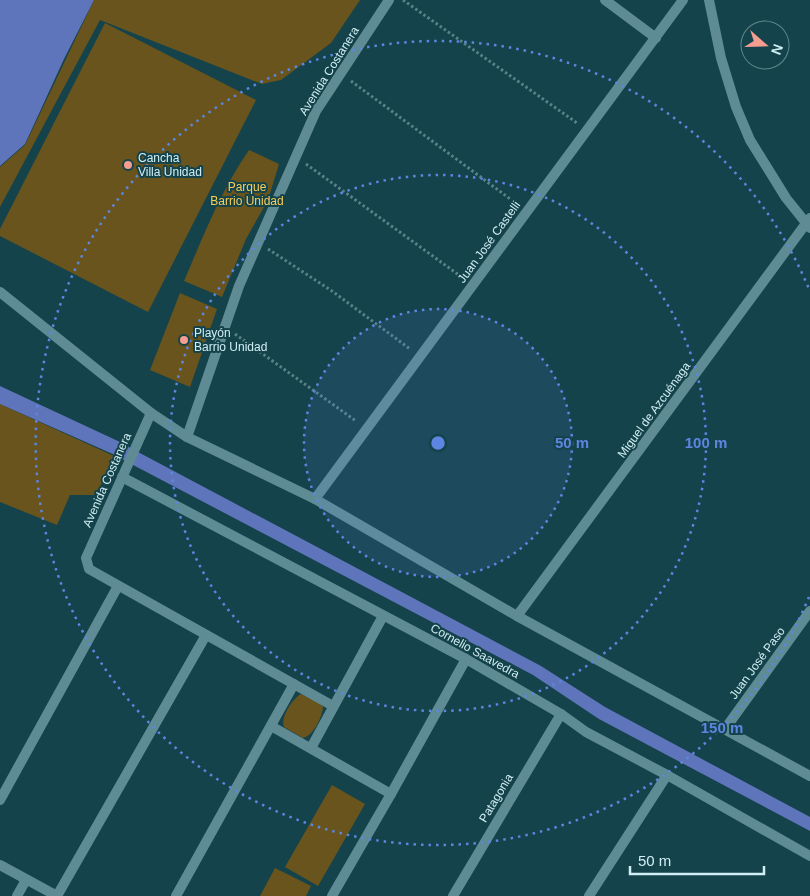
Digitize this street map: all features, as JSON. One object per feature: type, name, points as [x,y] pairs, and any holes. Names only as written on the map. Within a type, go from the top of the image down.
[{"type":"street","name":"Avenida Costanera","points":[[186,437],[239,286],[316,111],[389,0]]},
{"type":"street","points":[[605,0],[656,38]]},
{"type":"street","name":"Juan José Castelli","points":[[315,499],[683,0]]},
{"type":"street","points":[[709,0],[721,58],[736,107],[750,140],[781,191],[809,223]]},
{"type":"street","name":"Miguel de Azcuénaga","points":[[517,616],[809,223]]},
{"type":"street","points":[[0,292],[151,413],[186,437],[315,499],[517,616],[810,776]]},
{"type":"street","name":"Avenida Costanera","points":[[118,586],[88,569],[86,558],[151,413]]},
{"type":"street","name":"Cornelio Saavedra","points":[[122,477],[466,659],[562,714],[586,732],[667,775],[810,856]]},
{"type":"street","points":[[0,800],[118,586],[333,706]]},
{"type":"street","name":"Juan José Paso","points":[[725,729],[810,611]]},
{"type":"street","points":[[311,748],[383,616]]},
{"type":"street","points":[[0,865],[57,896],[206,635]]},
{"type":"street","points":[[332,896],[466,659]]},
{"type":"street","points":[[176,896],[294,684]]},
{"type":"street","name":"Patagonia","points":[[453,896],[562,714]]},
{"type":"street","points":[[271,726],[391,794]]},
{"type":"street","points":[[589,896],[667,775]]},
{"type":"street","points":[[17,896],[26,880]]},
{"type":"path","points":[[403,0],[588,131]]},
{"type":"path","points":[[341,73],[528,211]]},
{"type":"path","points":[[296,158],[473,285]]},
{"type":"path","points":[[258,242],[332,291],[420,357]]},
{"type":"path","points":[[224,327],[367,428]]},
{"type":"green space","points":[[94,0],[360,0],[331,43],[281,80],[262,84],[100,20],[0,207],[0,167],[25,145]]},
{"type":"green space","name":"Cancha Villa Unidad","points":[[105,23],[256,100],[148,312],[0,236],[0,229]]},
{"type":"green space","name":"Parque Barrio Unidad","points":[[249,150],[279,164],[268,200],[246,239],[222,297],[184,281],[221,197]]},
{"type":"green space","name":"Playón Barrio Unidad","points":[[180,293],[217,309],[190,387],[150,370]]},
{"type":"green space","points":[[0,404],[114,456],[106,477],[94,495],[70,495],[57,525],[0,502]]},
{"type":"green space","points":[[301,694],[317,701],[323,707],[317,725],[311,733],[303,738],[284,727],[283,723],[288,709]]},
{"type":"green space","points":[[332,785],[365,804],[318,886],[285,867]]},
{"type":"green space","points":[[275,868],[311,886],[306,896],[260,896]]},
{"type":"water","points":[[0,0],[94,0],[64,59],[25,144],[0,166]]},
{"type":"water","points":[[0,386],[120,442],[115,455],[0,404]]},
{"type":"water","points":[[121,443],[541,666],[605,707],[810,817],[810,831],[599,719],[533,675],[116,456]]},
{"type":"place","name":"Cancha Villa Unidad","points":[[128,165]]},
{"type":"place","name":"Playón Barrio Unidad","points":[[184,340]]}]
